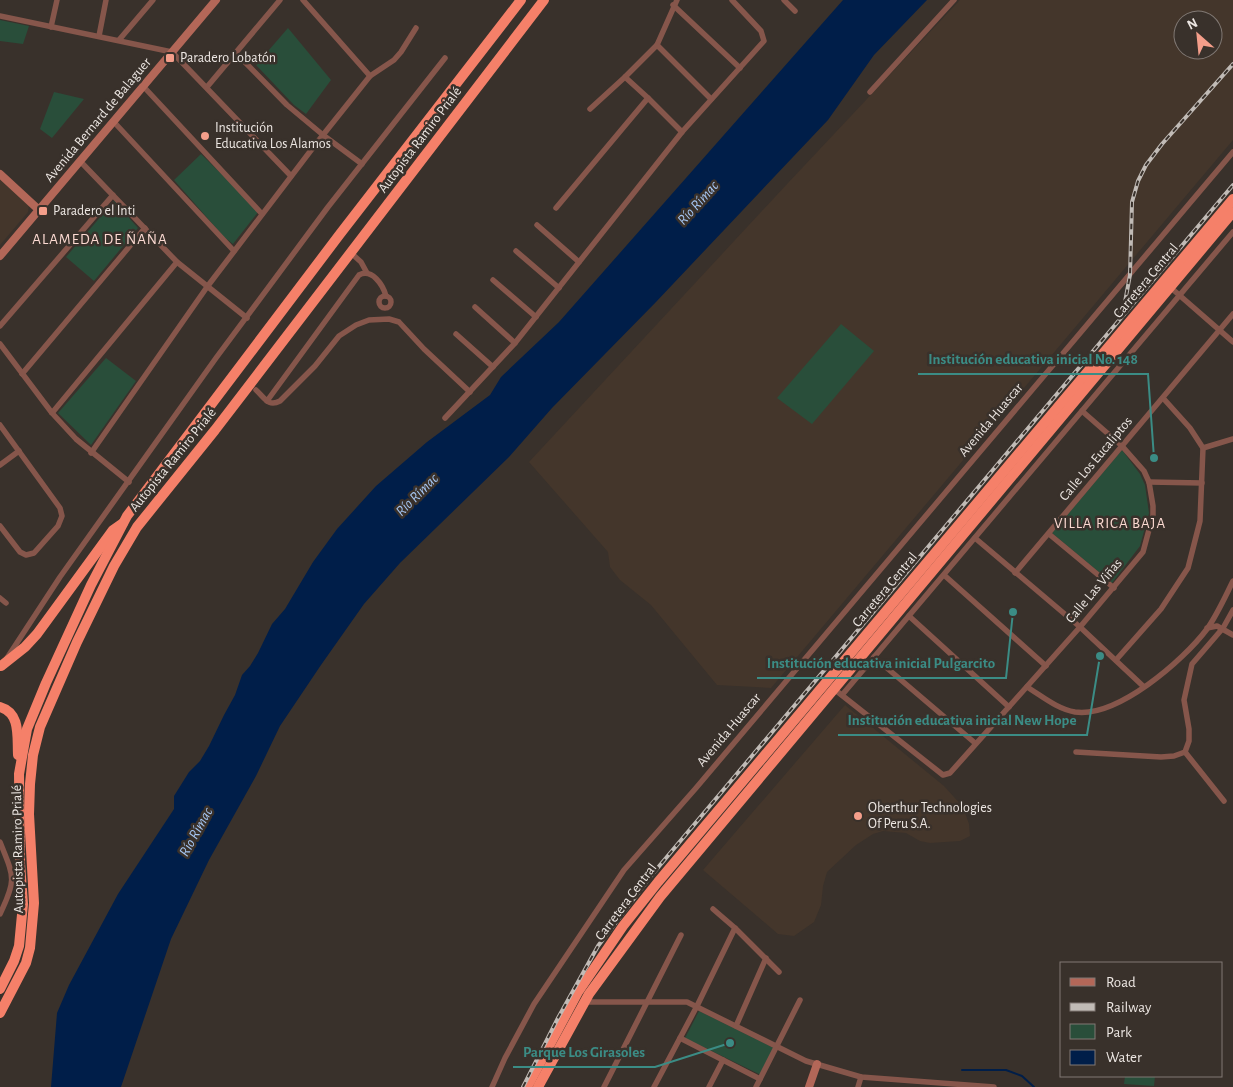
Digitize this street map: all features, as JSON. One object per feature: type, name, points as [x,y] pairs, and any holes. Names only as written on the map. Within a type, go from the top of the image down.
[{"type":"highway","name":"Autopista Ramiro Prialé","points":[[0,989],[19,946],[23,904],[18,774],[27,729],[34,709],[91,585],[127,516],[340,234],[521,0]]},
{"type":"highway","name":"Autopista Ramiro Prialé","points":[[0,1013],[26,963],[30,948],[34,903],[29,814],[30,784],[40,727],[76,642],[114,566],[137,527],[215,430],[544,0]]},
{"type":"highway","name":"Carretera Central","points":[[538,1087],[584,1002],[660,897],[838,692],[861,648],[1233,200]]},
{"type":"highway","name":"Carretera Central","points":[[527,1087],[578,992],[623,926],[658,882],[861,648],[1233,212]]},
{"type":"highway","points":[[1,667],[37,634],[113,530],[124,523]]},
{"type":"highway","points":[[0,707],[8,710],[17,726],[18,774]]},
{"type":"street","points":[[51,27],[56,0]]},
{"type":"street","points":[[99,36],[106,0]]},
{"type":"street","points":[[119,40],[153,0]]},
{"type":"street","name":"Avenida Bernard de Balaguer","points":[[0,256],[216,0]]},
{"type":"street","points":[[207,87],[280,0]]},
{"type":"street","points":[[302,0],[370,76]]},
{"type":"street","points":[[445,418],[515,343],[682,132],[764,41],[761,31],[732,0]]},
{"type":"street","points":[[784,0],[795,11]]},
{"type":"street","points":[[870,92],[954,0]]},
{"type":"street","points":[[590,109],[657,45],[675,3],[740,68]]},
{"type":"street","points":[[0,16],[172,52],[291,176]]},
{"type":"street","points":[[91,453],[207,287],[291,176],[370,76],[394,60],[416,28]]},
{"type":"street","points":[[657,45],[711,99]]},
{"type":"street","points":[[236,53],[287,105],[362,164]]},
{"type":"street","points":[[1,667],[60,577],[216,358],[324,212],[445,58]]},
{"type":"street","points":[[625,77],[682,132]]},
{"type":"street","points":[[143,86],[262,214]]},
{"type":"street","points":[[556,208],[648,98]]},
{"type":"street","points":[[113,121],[234,251]]},
{"type":"street","name":"Avenida Huascar","points":[[492,1087],[504,1058],[534,1004],[624,870],[696,788],[1233,152]]},
{"type":"street","points":[[80,160],[177,262],[247,318]]},
{"type":"street","points":[[0,174],[39,210]]},
{"type":"street","points":[[0,326],[113,195]]},
{"type":"street","points":[[537,224],[579,262]]},
{"type":"street","points":[[22,374],[145,228]]},
{"type":"street","points":[[838,692],[874,658],[1233,232]]},
{"type":"street","points":[[516,251],[559,288]]},
{"type":"street","points":[[351,253],[361,262],[367,273],[376,278],[386,296]]},
{"type":"street","points":[[52,413],[177,262]]},
{"type":"street","points":[[267,401],[359,275],[364,272],[367,273]]},
{"type":"street","points":[[493,280],[536,317]]},
{"type":"street","points":[[1170,287],[1233,342]]},
{"type":"street","points":[[475,307],[515,343]]},
{"type":"street","name":"Calle Los Eucaliptos","points":[[1016,573],[1233,314]]},
{"type":"street","points":[[256,390],[274,405],[280,402],[315,366],[339,336],[356,325],[369,320],[389,319],[399,322],[424,350],[470,392]]},
{"type":"street","points":[[456,334],[493,367]]},
{"type":"street","points":[[0,344],[52,413],[91,453],[129,482]]},
{"type":"street","points":[[1116,660],[1161,609],[1188,568],[1200,521],[1203,448],[1190,428],[1163,398]]},
{"type":"street","name":"Calle Las Viñas","points":[[838,692],[941,775],[950,773],[1114,588],[1143,552],[1153,515],[1149,482],[1144,471],[1122,446],[1082,411]]},
{"type":"street","points":[[0,425],[60,508],[62,516],[58,526],[34,553],[26,555],[20,552],[0,526]]},
{"type":"street","points":[[1203,448],[1233,438]]},
{"type":"street","points":[[0,465],[19,451]]},
{"type":"street","points":[[1149,482],[1202,483]]},
{"type":"street","points":[[1049,534],[1114,588]]},
{"type":"street","points":[[975,538],[1080,627],[1144,686]]},
{"type":"street","points":[[944,575],[1046,666]]},
{"type":"street","points":[[1027,687],[1053,704],[1073,712],[1096,711],[1124,700],[1175,664],[1207,628],[1233,581]]},
{"type":"street","points":[[0,598],[6,603]]},
{"type":"street","points":[[1185,752],[1189,741],[1190,729],[1184,700],[1192,664],[1223,628],[1233,610]]},
{"type":"street","points":[[908,616],[1010,707]]},
{"type":"street","points":[[1207,628],[1217,626],[1233,635]]},
{"type":"street","points":[[874,658],[976,743]]},
{"type":"street","points":[[1076,752],[1161,758],[1185,752]]},
{"type":"street","points":[[1185,752],[1224,801]]},
{"type":"street","points":[[0,842],[11,870],[12,881],[10,892],[0,914]]},
{"type":"street","points":[[713,909],[779,972]]},
{"type":"street","points":[[654,1087],[697,1006],[735,928]]},
{"type":"street","points":[[604,1087],[681,935]]},
{"type":"street","points":[[736,1026],[766,958]]},
{"type":"street","points":[[756,1087],[800,1000]]},
{"type":"street","points":[[584,1002],[687,1002],[816,1064],[861,1077],[994,1087]]},
{"type":"street","points":[[680,1038],[760,1079]]},
{"type":"street","points":[[709,1087],[723,1060]]},
{"type":"street","points":[[809,1087],[816,1064]]},
{"type":"street","points":[[858,1087],[861,1077]]},
{"type":"shaded area","points":[[960,0],[1233,0],[1233,140],[771,688],[717,685],[651,605],[620,580],[610,567],[608,552],[529,462]]},
{"type":"shaded area","points":[[0,179],[29,205],[28,212],[0,245]]},
{"type":"shaded area","name":"Oberthur Technologies Of Peru S.A.","points":[[845,705],[944,786],[963,807],[969,824],[970,836],[960,841],[930,843],[920,841],[906,833],[883,831],[873,834],[856,845],[827,872],[821,905],[814,922],[794,936],[778,934],[703,870]]},
{"type":"green space","points":[[0,20],[29,26],[23,44],[0,41]]},
{"type":"green space","points":[[288,28],[331,80],[306,114],[294,105],[256,65]]},
{"type":"green space","points":[[54,92],[84,99],[52,138],[40,129]]},
{"type":"green space","points":[[201,154],[259,211],[233,244],[224,237],[174,180]]},
{"type":"green space","points":[[114,201],[138,228],[94,281],[66,257]]},
{"type":"green space","points":[[841,324],[874,351],[812,424],[777,398]]},
{"type":"green space","points":[[106,358],[136,381],[91,445],[58,413]]},
{"type":"green space","points":[[1122,450],[1140,474],[1145,485],[1149,513],[1140,546],[1112,583],[1052,533]]},
{"type":"green space","points":[[699,1011],[774,1048],[761,1075],[685,1038]]},
{"type":"green space","points":[[1125,1077],[1155,1077],[1154,1086],[1124,1084]]},
{"type":"water","name":"Río Rímac","points":[[843,0],[927,0],[874,55],[828,120],[656,302],[552,408],[509,457],[400,563],[364,604],[280,726],[256,776],[209,860],[171,939],[121,1087],[51,1087],[57,1013],[69,985],[118,894],[174,809],[174,796],[209,746],[235,695],[242,675],[258,653],[272,624],[285,609],[313,562],[337,529],[376,486],[427,442],[490,395],[501,377],[559,322]]},
{"type":"waterway","points":[[962,1070],[1006,1070],[1022,1076],[1034,1087]]},
{"type":"railway","points":[[1118,315],[1125,302],[1130,275],[1132,202],[1138,181],[1146,165],[1162,144],[1233,64]]},
{"type":"railway","points":[[523,1087],[558,1018],[598,946],[650,877],[1233,185]]},
{"type":"place","name":"Paradero Lobatón","points":[[170,58]]},
{"type":"place","name":"Institución Educativa Los Alamos","points":[[205,136]]},
{"type":"place","name":"Paradero el Inti","points":[[43,211]]},
{"type":"place","name":"Institución educativa inicial No. 148","points":[[1154,458]]},
{"type":"place","name":"Institución educativa inicial Pulgarcito","points":[[1013,612]]},
{"type":"place","name":"Institución educativa inicial New Hope","points":[[1100,656]]},
{"type":"place","name":"Oberthur Technologies Of Peru S.A.","points":[[858,816]]},
{"type":"place","name":"Parque Los Girasoles","points":[[730,1043]]},
{"type":"district","name":"ALAMEDA DE ÑAÑA","points":[[100,239]]},
{"type":"district","name":"VILLA RICA BAJA","points":[[1110,523]]}]
